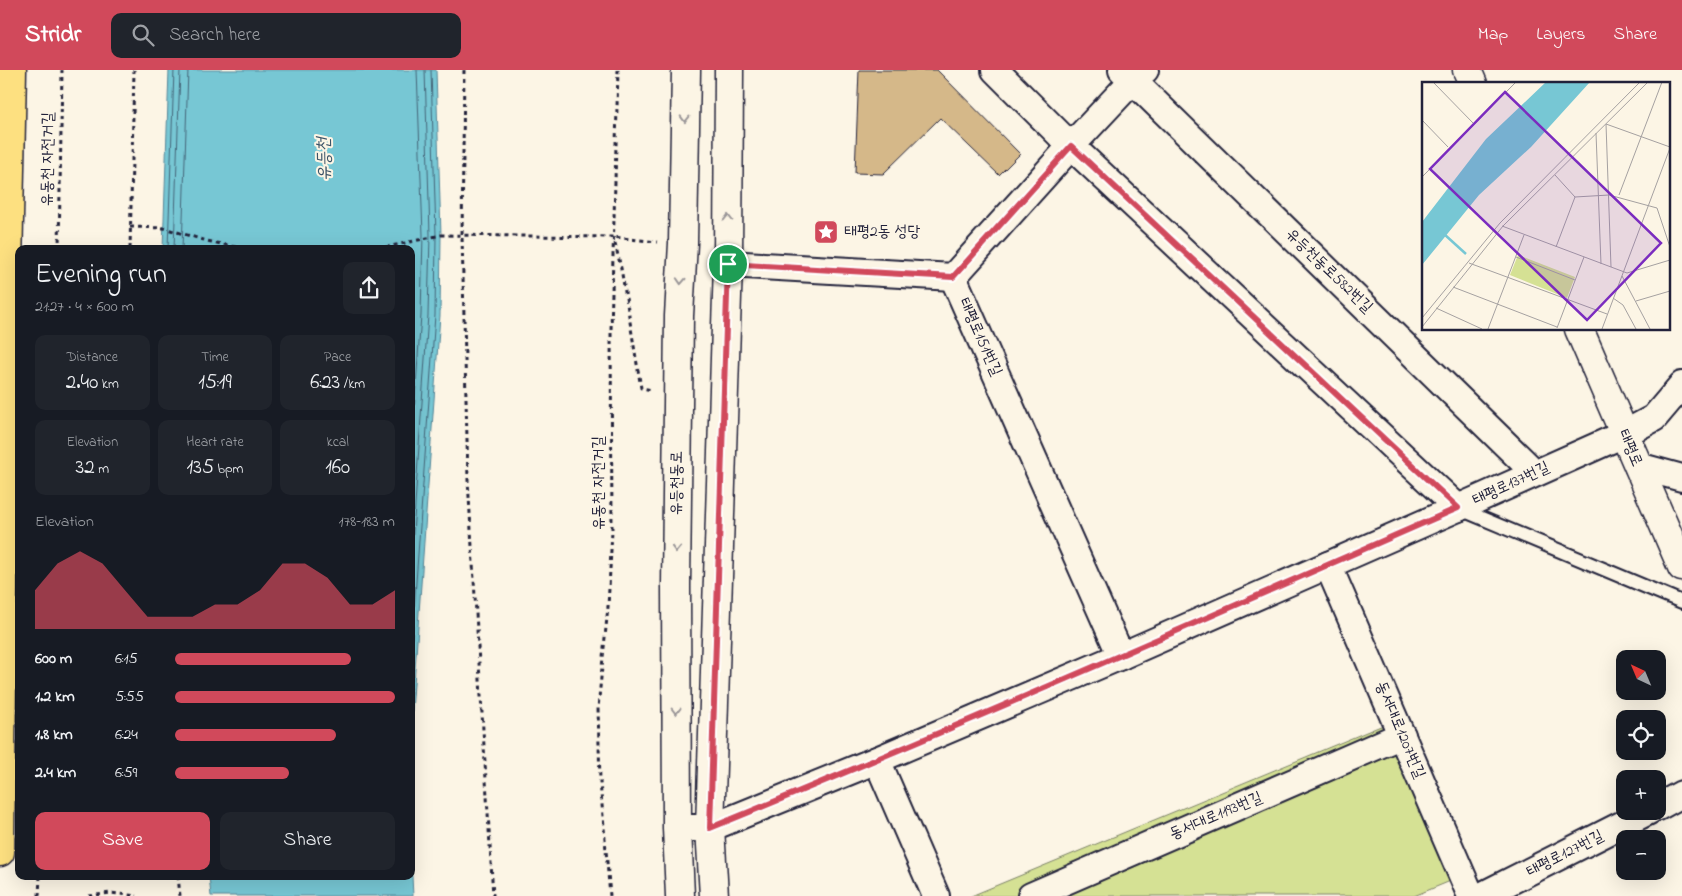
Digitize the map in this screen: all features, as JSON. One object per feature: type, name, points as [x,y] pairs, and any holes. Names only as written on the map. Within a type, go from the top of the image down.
[{"type":"main road","points":[[0,852],[3,415],[12,70]]},
{"type":"main road","name":"유등천동로","points":[[680,896],[677,828],[676,586],[679,316],[683,243],[686,70]]},
{"type":"main road","points":[[714,896],[710,828],[728,264],[729,70]]},
{"type":"main road","points":[[1467,70],[1472,82]]},
{"type":"main road","name":"태평로","points":[[1579,330],[1682,566]]},
{"type":"street","points":[[995,70],[1071,146],[1458,508]]},
{"type":"street","name":"태평로151번길","points":[[1121,656],[953,277],[1071,146],[1133,73]]},
{"type":"street","name":"유등천동로582번길","points":[[1133,73],[1535,473]]},
{"type":"street","points":[[728,264],[953,277]]},
{"type":"street","name":"태평로137번길","points":[[677,828],[710,828],[877,760],[1121,656],[1458,508],[1624,434],[1654,418],[1682,385]]},
{"type":"street","points":[[1638,466],[1682,478]]},
{"type":"street","name":"동서대로1207번길","points":[[1328,565],[1471,896]]},
{"type":"street","name":"동서대로1193번길","points":[[1031,896],[1402,735]]},
{"type":"street","points":[[877,760],[936,896]]},
{"type":"street","points":[[1666,803],[1682,794]]},
{"type":"street","name":"태평로127번길","points":[[1481,896],[1631,820]]},
{"type":"lane","points":[[1458,508],[1682,602]]},
{"type":"path","name":"유동천 자전거길","points":[[59,245],[62,70]]},
{"type":"path","points":[[130,245],[134,70]]},
{"type":"path","points":[[464,70],[462,236],[468,480],[493,896]]},
{"type":"path","name":"유동천 자전거길","points":[[610,896],[600,782],[598,708],[608,607],[612,532],[611,330],[618,70]]},
{"type":"path","points":[[130,227],[164,228],[226,245]]},
{"type":"path","points":[[396,245],[441,235],[634,240]]},
{"type":"path","points":[[613,238],[621,268],[641,388],[652,390],[654,380]]},
{"type":"path","points":[[39,896],[40,880]]},
{"type":"path","points":[[178,880],[180,896]]},
{"type":"path","points":[[89,896],[111,893],[137,896]]},
{"type":"green space","points":[[1388,723],[1453,880],[1414,896],[971,896]]},
{"type":"water","name":"유등천","points":[[169,70],[436,70],[441,235],[440,315],[415,669],[415,245],[163,245]]},
{"type":"water","points":[[209,880],[412,880],[413,896],[211,896]]},
{"type":"building","points":[[859,70],[937,70],[1020,154],[999,175],[940,118],[883,174],[855,173]]},
{"type":"place","name":"태평2동 성당","points":[[826,232]]},
{"type":"route","points":[[1071,146],[1458,508],[1121,656],[877,760],[710,828],[728,264],[953,277],[1071,146]]}]
